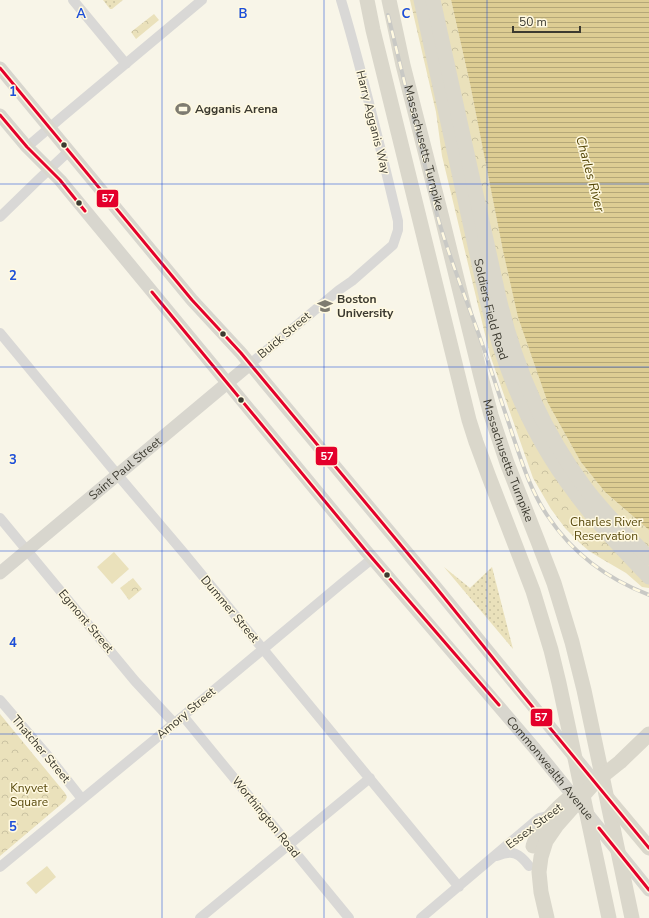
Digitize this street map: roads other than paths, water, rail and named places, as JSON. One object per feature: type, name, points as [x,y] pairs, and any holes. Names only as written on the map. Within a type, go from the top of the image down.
[{"type":"highway","name":"Massachusetts Turnpike","points":[[367,0],[373,30],[469,420],[488,477],[538,604],[554,663],[609,918]]},
{"type":"highway","name":"Massachusetts Turnpike","points":[[389,0],[402,60],[496,433],[562,608],[580,674],[632,918]]},
{"type":"highway","name":"Soldiers Field Road","points":[[421,0],[487,300],[500,347],[511,378],[539,438],[574,493],[649,577]]},
{"type":"highway","name":"Soldiers Field Road","points":[[433,0],[498,298],[522,374],[549,433],[574,472],[594,499],[649,558]]},
{"type":"highway","name":"Essex Street","points":[[553,821],[576,798],[615,766],[649,734]]},
{"type":"highway","name":"Commonwealth Avenue","points":[[595,782],[649,848]]},
{"type":"highway","points":[[537,918],[530,885],[529,866],[537,836],[542,827],[553,821]]},
{"type":"highway","points":[[547,918],[539,876],[541,855],[544,844],[550,834],[553,821]]},
{"type":"main road","name":"Commonwealth Avenue","points":[[0,68],[192,300],[250,364],[434,585],[595,782]]},
{"type":"main road","name":"Commonwealth Avenue","points":[[0,115],[27,147],[60,180],[373,558],[576,798],[649,890]]},
{"type":"main road","name":"Saint Paul Street","points":[[0,573],[250,364]]},
{"type":"street","points":[[73,0],[126,64]]},
{"type":"street","points":[[27,147],[202,0]]},
{"type":"street","name":"Harry Agganis Way","points":[[340,0],[350,30],[363,79],[398,221],[398,230],[393,245]]},
{"type":"street","points":[[0,217],[69,151]]},
{"type":"street","name":"Buick Street","points":[[250,364],[338,290],[352,281],[393,245]]},
{"type":"street","name":"Dummer Street","points":[[0,333],[459,887]]},
{"type":"street","name":"Egmont Street","points":[[0,518],[136,681],[174,723]]},
{"type":"street","name":"Amory Street","points":[[0,867],[373,558]]},
{"type":"street","name":"Thatcher Street","points":[[0,700],[48,756],[82,799]]},
{"type":"street","name":"Worthington Road","points":[[183,716],[349,918]]},
{"type":"street","points":[[207,916],[289,845],[370,778]]},
{"type":"street","name":"Essex Street","points":[[421,918],[539,818],[553,821]]},
{"type":"street","name":"Essex Street","points":[[494,857],[505,853],[515,853],[520,856],[529,866]]},
{"type":"water","name":"Charles River","points":[[451,0],[649,0],[649,530],[606,493],[581,462],[548,403],[518,317],[502,246],[470,84]]},
{"type":"railway","points":[[388,15],[438,218],[527,477],[547,515],[557,529],[579,553],[619,581],[649,595]]},
{"type":"place","name":"Agganis Arena","points":[[183,109]]},
{"type":"place","name":"Boston University","points":[[325,306]]},
{"type":"park label","name":"Charles River Reservation","points":[[606,529]]},
{"type":"park label","name":"Knyvet Square","points":[[29,795]]}]
